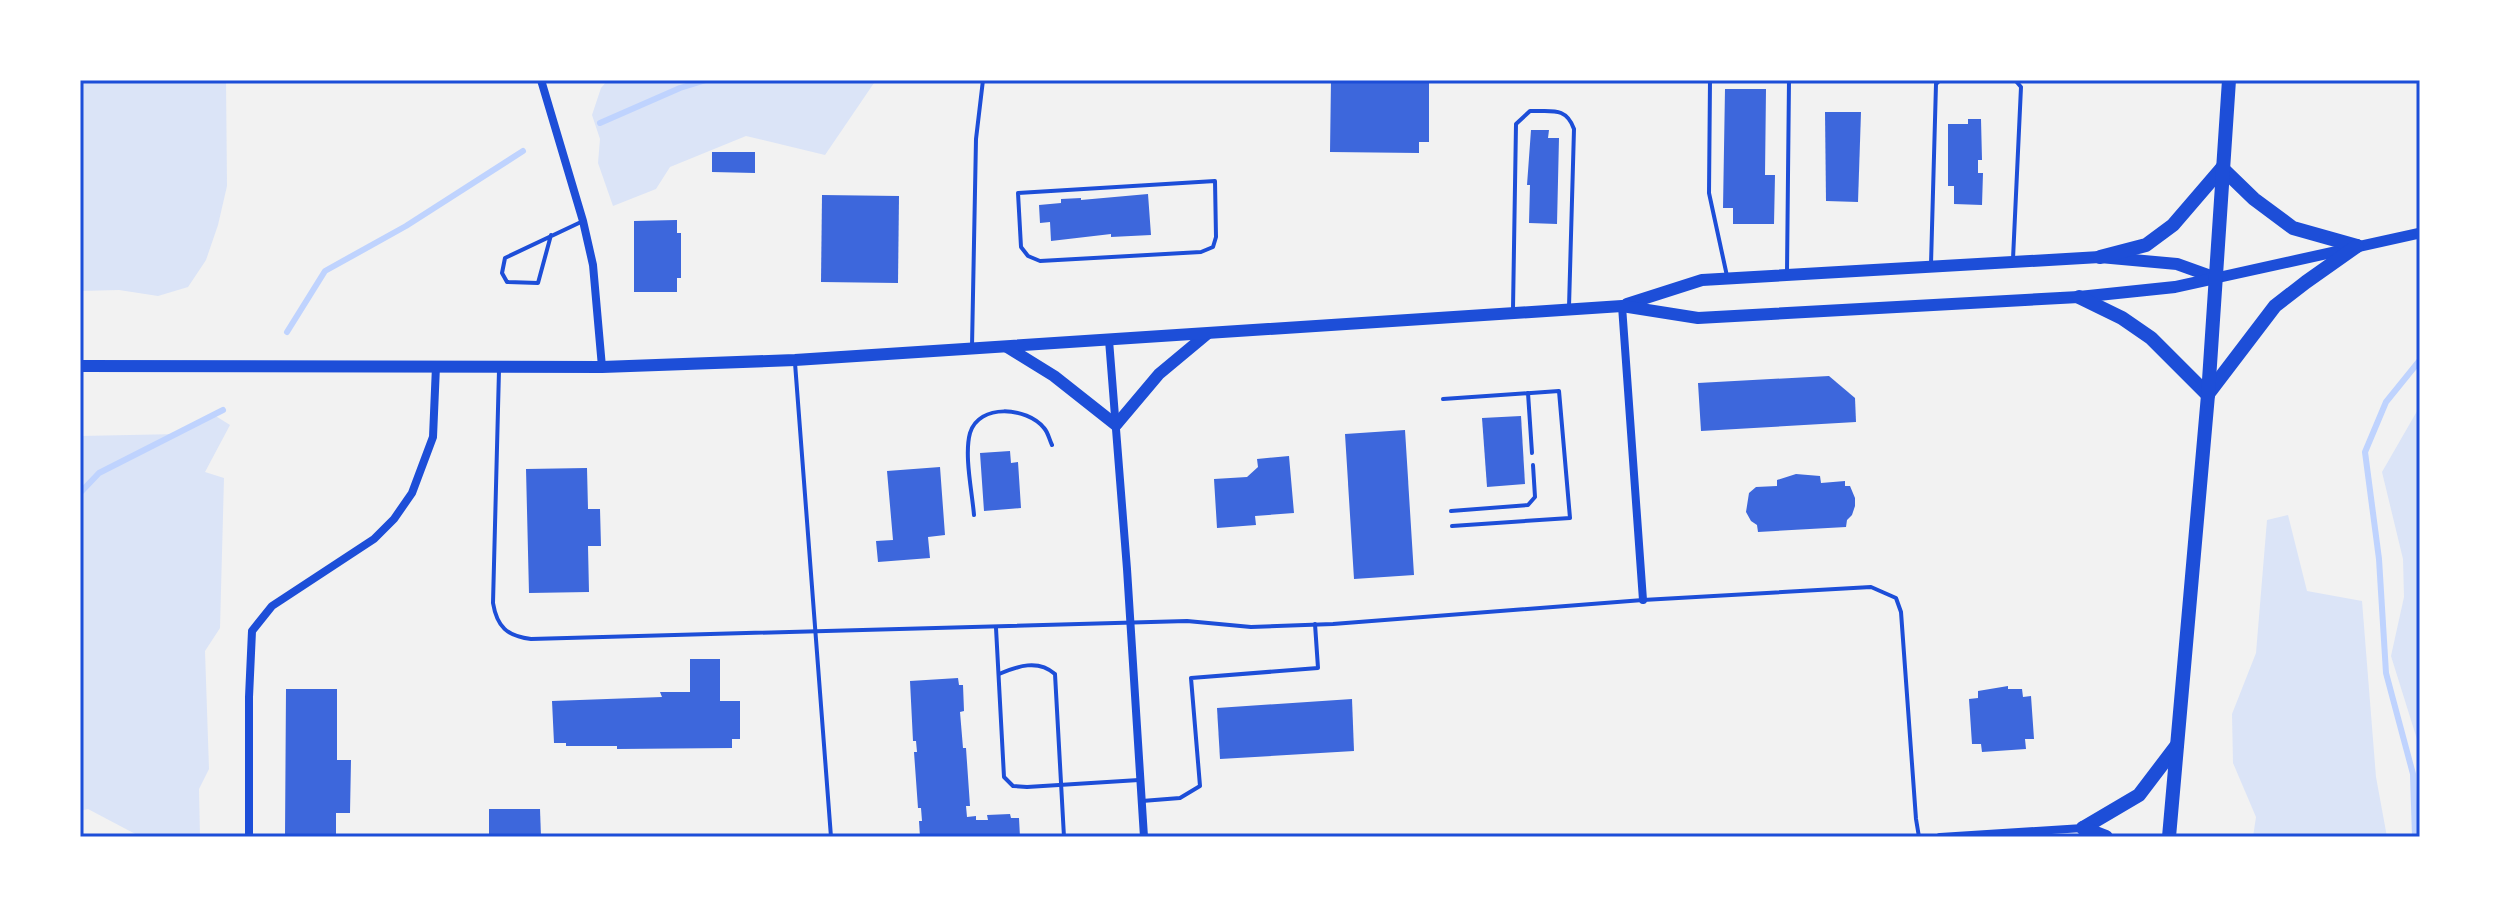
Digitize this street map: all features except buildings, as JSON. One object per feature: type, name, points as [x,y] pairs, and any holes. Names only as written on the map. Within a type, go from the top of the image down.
[{"type":"highway","points":[[2169,837],[2208,395],[2229,80]]},
{"type":"highway","points":[[2222,168],[2254,199],[2293,228],[2357,246]]},
{"type":"highway","points":[[2100,257],[2146,245],[2173,225],[2222,168]]},
{"type":"highway","points":[[2208,395],[2275,306],[2357,246]]},
{"type":"highway","points":[[2079,297],[2122,318],[2151,338],[2208,395]]},
{"type":"highway","points":[[2083,828],[2139,795],[2177,745]]},
{"type":"highway","points":[[2083,828],[2106,837]]},
{"type":"main road","points":[[1622,306],[1702,280],[2100,257],[2177,264],[2216,278]]},
{"type":"main road","points":[[80,366],[602,367],[795,360],[1622,306],[1698,318],[2079,297],[2175,287],[2216,278]]},
{"type":"main road","points":[[1007,347],[1054,376],[1116,425],[1159,374],[1207,334]]},
{"type":"street","points":[[541,80],[593,265],[602,367]]},
{"type":"street","points":[[2216,278],[2420,233]]},
{"type":"street","points":[[1622,306],[1643,600]]},
{"type":"street","points":[[1109,340],[1144,837]]},
{"type":"street","points":[[249,837],[252,631],[272,606],[374,539],[394,519],[412,493],[433,437],[436,366]]},
{"type":"street","points":[[1940,837],[2083,828]]},
{"type":"lane","points":[[972,349],[976,139],[983,80]]},
{"type":"lane","points":[[1710,80],[1709,193],[1727,278]]},
{"type":"lane","points":[[1787,275],[1789,80]]},
{"type":"lane","points":[[1931,267],[1936,84],[1940,80]]},
{"type":"lane","points":[[2013,262],[2021,87],[2015,80]]},
{"type":"lane","points":[[1513,313],[1516,124],[1530,111],[1563,112],[1570,117],[1574,129],[1569,309]]},
{"type":"lane","points":[[1215,181],[1216,237],[1213,247],[1201,252],[1104,257],[1040,261],[1028,256],[1021,247],[1018,193],[1215,181]]},
{"type":"lane","points":[[551,235],[538,283],[507,282],[502,273],[505,258],[551,235],[583,221]]},
{"type":"lane","points":[[795,360],[831,837]]},
{"type":"lane","points":[[499,367],[493,603],[495,616],[503,628],[517,637],[816,633],[1187,621],[1251,627],[1871,587],[1896,598],[1901,612],[1919,837]]},
{"type":"lane","points":[[1443,399],[1559,391],[1570,518],[1452,526]]},
{"type":"lane","points":[[1528,393],[1532,453]]},
{"type":"lane","points":[[974,515],[969,435],[984,415],[1020,413],[1034,419],[1045,429],[1052,445]]},
{"type":"lane","points":[[1451,511],[1528,505],[1535,497],[1533,465]]},
{"type":"lane","points":[[1142,801],[1180,798],[1200,786],[1191,678],[1318,668],[1315,624]]},
{"type":"lane","points":[[996,628],[1004,777],[1013,786],[1139,780]]},
{"type":"lane","points":[[999,674],[1016,666],[1030,665],[1047,667],[1055,674],[1064,837]]},
{"type":"shaded area","points":[[80,80],[226,80],[227,186],[206,260],[188,287],[158,296],[119,290],[80,291]]},
{"type":"shaded area","points":[[608,80],[876,80],[825,155],[746,136],[670,167],[656,189],[613,206],[598,163],[600,139],[592,115],[601,88]]},
{"type":"shaded area","points":[[2420,406],[2420,749],[2391,656],[2404,597],[2403,559],[2382,472]]},
{"type":"shaded area","points":[[214,415],[230,425],[205,472],[224,478],[220,628],[205,651],[209,769],[199,789],[200,837],[141,837],[88,809],[80,811],[80,436],[179,434]]},
{"type":"shaded area","points":[[2288,515],[2307,591],[2362,601],[2376,777],[2387,837],[2253,837],[2256,817],[2233,763],[2232,714],[2256,653],[2267,520]]},
{"type":"waterway","points":[[600,123],[706,80]]},
{"type":"waterway","points":[[287,332],[325,271],[406,226],[523,151]]},
{"type":"waterway","points":[[2415,837],[2413,774],[2386,673],[2379,559],[2365,452],[2386,402],[2420,360]]},
{"type":"waterway","points":[[80,493],[99,473],[223,410]]}]
